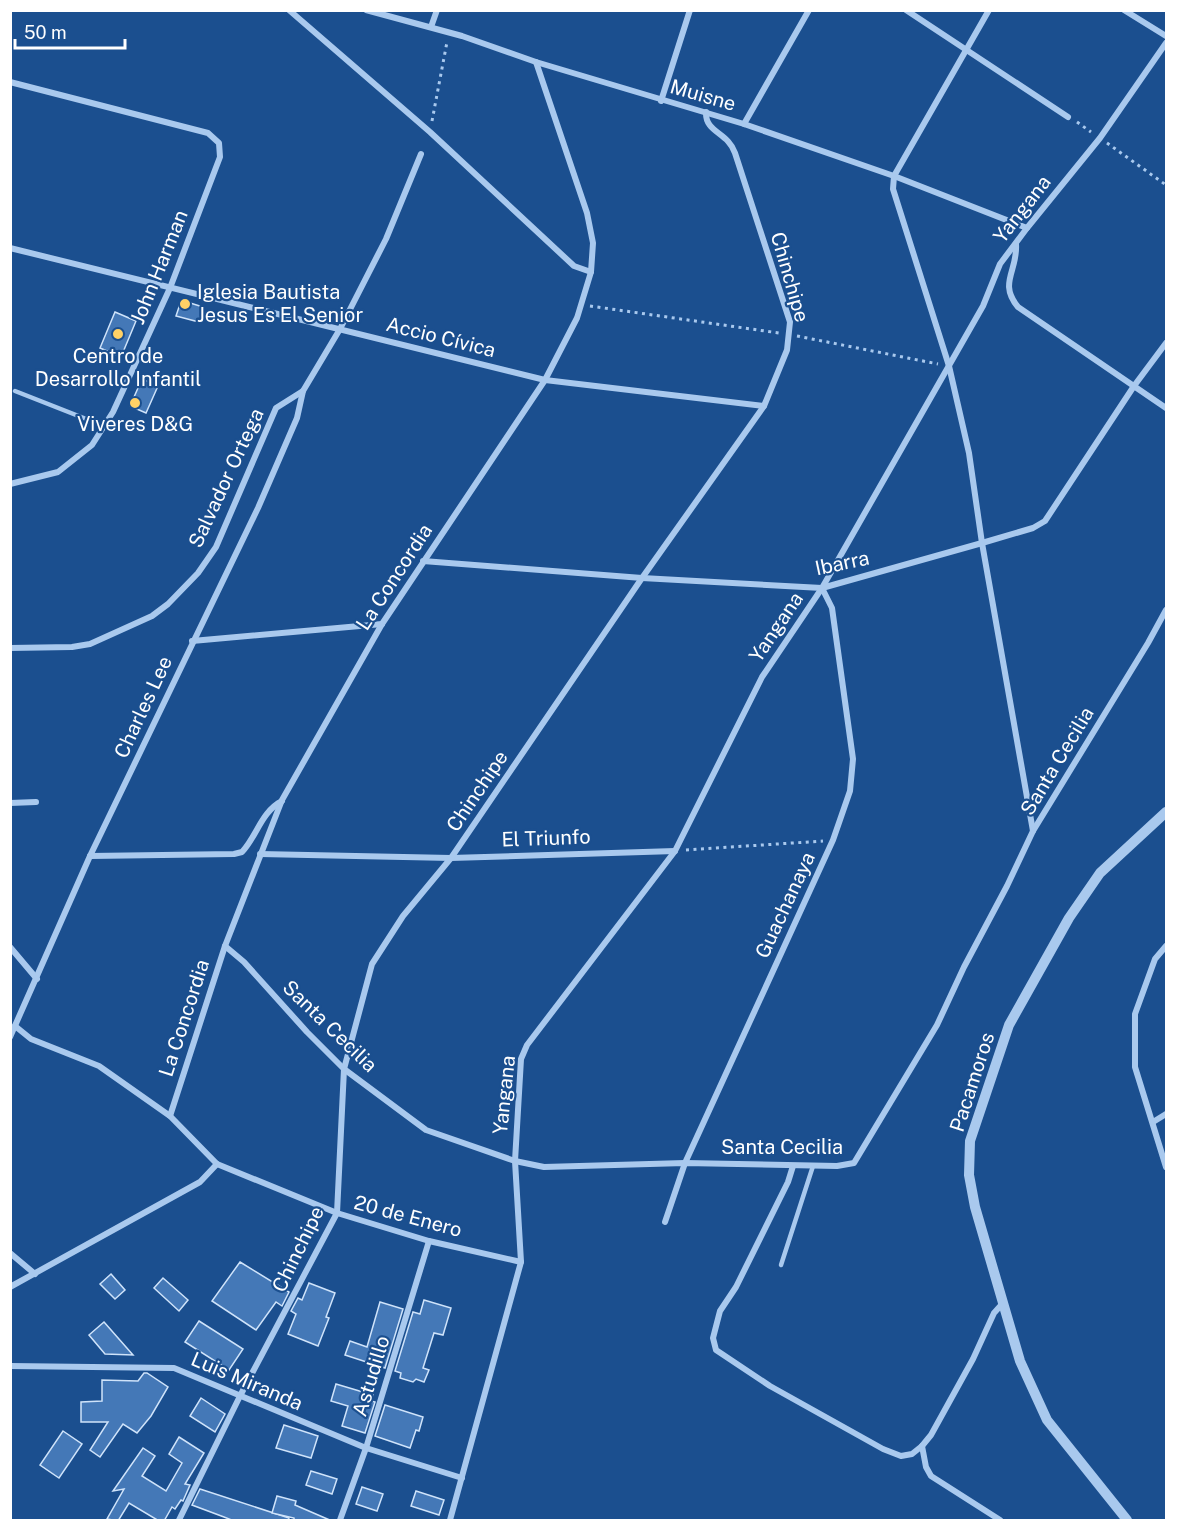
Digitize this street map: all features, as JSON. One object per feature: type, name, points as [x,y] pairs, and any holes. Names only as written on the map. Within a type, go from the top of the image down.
[{"type":"street","points":[[289,10],[430,132],[574,266],[591,272]]},
{"type":"street","name":"Muisne","points":[[366,10],[450,32],[536,62],[744,124],[894,176],[1027,228]]},
{"type":"street","points":[[431,27],[437,10]]},
{"type":"street","points":[[661,101],[690,10]]},
{"type":"street","points":[[744,124],[809,10]]},
{"type":"street","points":[[906,10],[1068,117]]},
{"type":"street","points":[[988,10],[968,49],[894,176],[893,189],[949,366],[969,453],[982,543],[1033,831]]},
{"type":"street","points":[[1124,10],[1167,36]]},
{"type":"street","name":"Yangana","points":[[450,1521],[521,1262],[515,1161],[521,1059],[527,1045],[675,850],[762,677],[822,588],[984,306],[1000,264],[1100,138],[1167,43]]},
{"type":"street","name":"La Concordia","points":[[170,1116],[225,946],[282,800],[382,624],[545,380],[577,318],[591,272],[593,243],[587,213],[536,62]]},
{"type":"street","name":"John Harman","points":[[10,82],[208,133],[219,142],[220,157],[170,288],[113,411],[92,445],[58,472],[10,484]]},
{"type":"street","name":"Chinchipe","points":[[178,1521],[240,1396],[337,1213],[344,1069],[372,964],[403,916],[451,858],[642,578],[764,406],[787,350],[790,322],[732,144],[709,126],[706,121],[706,112]]},
{"type":"street","name":"Salvador Ortega","points":[[10,648],[72,647],[90,644],[136,624],[168,604],[198,573],[216,547],[276,408],[303,391],[340,329],[386,239],[421,154]]},
{"type":"street","points":[[1016,244],[1015,261],[1008,284],[1010,297],[1018,307],[1167,408]]},
{"type":"street","name":"Accio Cívica","points":[[10,248],[545,380],[764,406]]},
{"type":"street","name":"Ibarra","points":[[423,561],[642,578],[822,588],[982,543],[1033,528],[1046,521],[1134,386],[1167,343]]},
{"type":"street","name":"Charles Lee","points":[[10,1037],[90,856],[258,508],[297,418],[303,391]]},
{"type":"street","name":"Guachanaya","points":[[665,1222],[685,1163],[833,840],[850,791],[852,759],[832,608],[822,588]]},
{"type":"street","name":"Santa Cecilia","points":[[225,946],[244,962],[344,1069],[426,1130],[515,1161],[543,1167],[685,1163],[837,1166],[854,1163],[937,1025],[964,966],[1008,886],[1033,831],[1167,610]]},
{"type":"street","points":[[192,641],[382,624]]},
{"type":"street","points":[[90,856],[242,852],[272,806],[282,800]]},
{"type":"street","points":[[10,803],[36,802]]},
{"type":"street","name":"Pacamoros","points":[[1127,1521],[1047,1420],[1020,1361],[971,1186],[970,1141],[1010,1025],[1069,918],[1100,873],[1167,812]]},
{"type":"street","name":"El Triunfo","points":[[260,854],[451,858],[675,850]]},
{"type":"street","points":[[1167,946],[1155,959],[1135,1014],[1135,1067],[1167,1167]]},
{"type":"street","points":[[10,947],[37,979]]},
{"type":"street","name":"20 de Enero","points":[[15,1026],[31,1039],[99,1066],[170,1116],[217,1164],[337,1213],[429,1241],[521,1262]]},
{"type":"street","points":[[1153,1122],[1167,1114]]},
{"type":"street","points":[[10,1287],[200,1182],[217,1164]]},
{"type":"street","points":[[793,1166],[788,1182],[736,1287],[720,1311],[713,1338],[716,1350],[770,1386],[883,1449],[901,1456],[912,1454],[931,1435],[973,1359],[994,1313],[1003,1303]]},
{"type":"street","name":"Astudillo","points":[[340,1521],[366,1448],[429,1241]]},
{"type":"street","points":[[10,1253],[35,1274]]},
{"type":"street","name":"Luis Miranda","points":[[10,1366],[174,1368],[366,1448],[462,1478]]},
{"type":"street","points":[[922,1446],[926,1467],[931,1476],[1000,1521]]},
{"type":"lane","points":[[15,391],[104,426]]},
{"type":"lane","points":[[780,1265],[813,1166]]},
{"type":"path","points":[[430,132],[450,32]]},
{"type":"path","points":[[1068,117],[1167,184]]},
{"type":"path","points":[[581,304],[790,335],[949,366]]},
{"type":"path","points":[[675,850],[833,840]]},
{"type":"building","points":[[187,302],[203,307],[199,322],[176,316],[180,304]]},
{"type":"building","name":"Centro de Desarrollo Infantil","points":[[115,312],[136,321],[121,357],[100,348]]},
{"type":"building","points":[[142,379],[158,386],[146,413],[130,406]]},
{"type":"building","points":[[240,1262],[289,1292],[282,1306],[276,1302],[256,1330],[212,1301]]},
{"type":"building","points":[[111,1274],[125,1290],[115,1299],[100,1284]]},
{"type":"building","points":[[163,1278],[188,1300],[179,1311],[154,1288]]},
{"type":"building","points":[[309,1283],[335,1293],[326,1317],[329,1318],[318,1346],[288,1334],[296,1314],[291,1311],[298,1298],[302,1300]]},
{"type":"building","points":[[424,1300],[451,1308],[443,1335],[434,1333],[423,1368],[429,1370],[424,1382],[416,1379],[413,1382],[400,1378],[401,1373],[395,1371],[413,1312],[420,1314]]},
{"type":"building","points":[[380,1302],[403,1309],[385,1368],[345,1355],[350,1341],[367,1347]]},
{"type":"building","points":[[199,1321],[243,1349],[229,1370],[185,1342]]},
{"type":"building","points":[[104,1322],[133,1355],[105,1354],[89,1335]]},
{"type":"building","points":[[144,1373],[168,1387],[151,1416],[137,1433],[123,1424],[100,1457],[90,1450],[108,1422],[81,1422],[81,1402],[102,1401],[102,1380],[138,1381]]},
{"type":"building","points":[[336,1384],[373,1395],[371,1401],[375,1402],[365,1433],[342,1426],[348,1406],[331,1401]]},
{"type":"building","points":[[201,1398],[225,1414],[215,1432],[190,1416]]},
{"type":"building","points":[[385,1405],[423,1417],[410,1448],[375,1436]]},
{"type":"building","points":[[284,1425],[318,1436],[311,1458],[276,1448]]},
{"type":"building","points":[[63,1431],[82,1444],[59,1478],[40,1465]]},
{"type":"building","points":[[179,1437],[204,1453],[185,1484],[190,1485],[183,1501],[181,1500],[175,1509],[172,1507],[164,1521],[159,1521],[129,1503],[118,1521],[107,1519],[124,1489],[113,1491],[143,1448],[155,1456],[142,1476],[166,1491],[182,1463],[169,1454]]},
{"type":"building","points":[[311,1471],[337,1479],[332,1494],[306,1485]]},
{"type":"building","points":[[362,1487],[383,1494],[377,1511],[356,1504]]},
{"type":"building","points":[[200,1489],[289,1518],[288,1521],[234,1521],[192,1505]]},
{"type":"building","points":[[416,1491],[444,1500],[439,1515],[411,1506]]},
{"type":"building","points":[[277,1496],[296,1501],[295,1505],[332,1521],[294,1521],[294,1518],[272,1513]]},
{"type":"place","name":"Iglesia Bautista Jesus Es El Senior","points":[[185,304]]},
{"type":"place","name":"Centro de Desarrollo Infantil","points":[[118,334]]},
{"type":"place","name":"Viveres D&G","points":[[135,403]]}]
